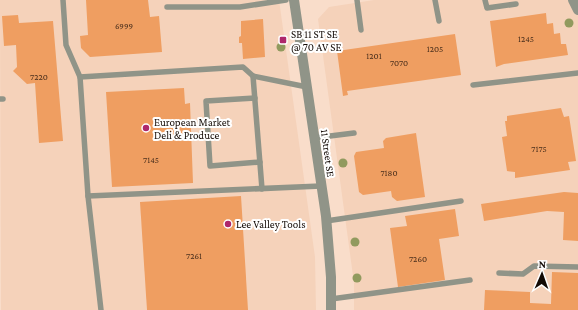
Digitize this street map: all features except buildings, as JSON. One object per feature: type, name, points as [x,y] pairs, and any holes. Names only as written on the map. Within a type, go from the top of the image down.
[{"type":"street","name":"11 Street SE","points":[[294,0],[326,221],[331,277],[331,310]]},
{"type":"street","points":[[573,0],[578,10]]},
{"type":"lane","points":[[63,0],[66,45],[80,77],[88,196],[101,310]]},
{"type":"lane","points":[[167,6],[240,7],[286,0]]},
{"type":"lane","points":[[357,0],[361,30]]},
{"type":"lane","points":[[435,0],[439,21]]},
{"type":"lane","points":[[485,0],[487,8],[516,4]]},
{"type":"lane","points":[[80,77],[243,67],[254,76],[306,87]]},
{"type":"lane","points":[[473,85],[578,73]]},
{"type":"lane","points":[[254,76],[262,189]]},
{"type":"lane","points":[[255,98],[206,101],[210,166],[260,162]]},
{"type":"lane","points":[[314,138],[354,133]]},
{"type":"lane","points":[[88,196],[321,186]]},
{"type":"lane","points":[[326,221],[461,201]]},
{"type":"lane","points":[[499,273],[523,274],[534,266],[578,267]]},
{"type":"lane","points":[[331,299],[470,280]]},
{"type":"shaded area","points":[[0,0],[279,0],[315,257],[316,310],[1,310]]},
{"type":"shaded area","points":[[374,0],[578,0],[578,310],[354,310],[354,283],[318,19],[329,7]]},
{"type":"place","name":"SB 11 ST SE @ 70 AV SE","points":[[283,40]]},
{"type":"place","name":"European Market Deli & Produce","points":[[146,128]]},
{"type":"place","name":"Lee Valley Tools","points":[[228,224]]}]
